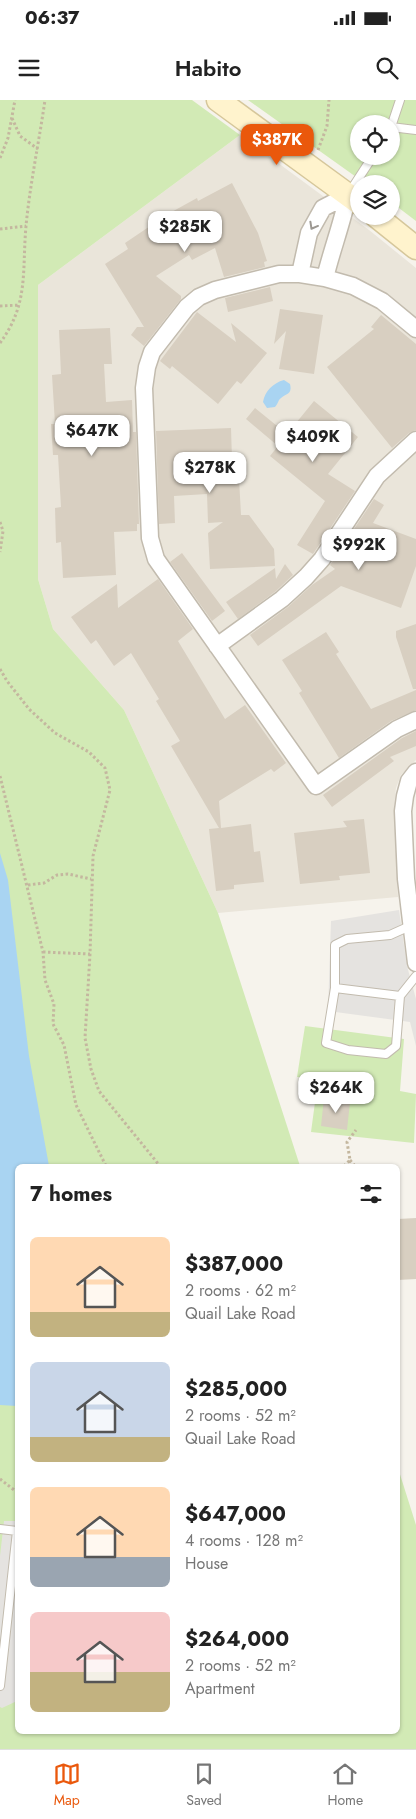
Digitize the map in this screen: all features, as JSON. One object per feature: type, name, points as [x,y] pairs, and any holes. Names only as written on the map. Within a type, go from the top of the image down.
[{"type":"street","points":[[218,100],[350,196]]},
{"type":"street","points":[[300,274],[309,233],[323,208],[350,200]]},
{"type":"street","points":[[325,278],[334,241],[350,208]]},
{"type":"street","points":[[387,225],[416,248]]},
{"type":"street","points":[[416,329],[382,301],[353,286],[325,278],[300,274],[279,274],[215,290],[199,297],[187,307],[152,352],[147,367],[144,388],[152,548],[156,559],[316,786],[396,729],[416,720]]},
{"type":"street","points":[[217,646],[282,599],[306,577],[322,559],[377,476],[416,440]]},
{"type":"street","points":[[415,953],[410,926],[410,860],[405,796],[409,781],[416,772]]},
{"type":"lane","points":[[395,115],[400,100]]},
{"type":"lane","points":[[400,128],[416,130]]},
{"type":"lane","points":[[410,926],[390,935],[347,939],[335,945],[335,988],[326,1044],[348,1050],[386,1054],[396,1046],[400,996],[416,976]]},
{"type":"lane","points":[[335,988],[400,996]]},
{"type":"lane","points":[[0,1529],[15,1531]]},
{"type":"lane","points":[[0,1686],[15,1541]]},
{"type":"path","points":[[0,158],[8,138],[15,100]]},
{"type":"path","points":[[0,344],[20,305],[24,280],[26,226],[45,100]]},
{"type":"path","points":[[317,152],[327,126],[330,100]]},
{"type":"path","points":[[12,118],[20,136],[38,149]]},
{"type":"path","points":[[0,229],[26,226]]},
{"type":"path","points":[[0,306],[20,305]]},
{"type":"path","points":[[0,522],[3,531],[0,552]]},
{"type":"path","points":[[0,669],[7,682],[48,727],[89,752],[105,768],[110,790],[103,825],[93,856],[85,1038],[91,1069],[99,1091],[158,1164]]},
{"type":"path","points":[[0,776],[43,952],[45,980],[54,1004],[53,1024],[64,1044],[76,1105],[105,1164]]},
{"type":"path","points":[[28,885],[44,884],[57,875],[68,874],[91,879]]},
{"type":"path","points":[[43,952],[90,954]]},
{"type":"path","points":[[353,1164],[350,1160],[347,1142],[356,1130]]},
{"type":"path","points":[[346,1164],[350,1160]]},
{"type":"path","points":[[0,1479],[15,1490]]},
{"type":"shaded area","points":[[240,135],[350,216],[350,225],[362,225],[416,268],[416,760],[401,775],[396,788],[394,808],[398,897],[218,913],[124,710],[53,629],[38,579],[38,285]]},
{"type":"shaded area","points":[[399,910],[407,966],[416,999],[416,1046],[410,1022],[328,1011],[331,921]]},
{"type":"shaded area","points":[[4,1521],[15,1521],[15,1702],[2,1708],[0,1707],[0,1556]]},
{"type":"green space","points":[[0,100],[192,100],[240,135],[38,285],[38,579],[53,629],[124,710],[218,913],[299,1164],[15,1164],[15,1734],[400,1734],[400,1474],[416,1525],[416,1749],[0,1749]]},
{"type":"green space","points":[[248,100],[416,100],[416,221],[400,209],[400,175],[353,175]]},
{"type":"green space","points":[[305,1026],[404,1039],[400,1091],[416,1094],[414,1143],[311,1132],[318,1080],[297,1077]]},
{"type":"water","points":[[284,380],[290,384],[290,391],[279,400],[275,407],[267,408],[263,402],[266,394],[273,385]]},
{"type":"water","points":[[0,853],[8,880],[29,1056],[49,1164],[15,1164],[15,1406],[0,1405]]},
{"type":"building","points":[[232,183],[258,233],[267,261],[264,262],[265,267],[224,277],[215,248],[192,260],[189,255],[156,276],[181,296],[181,299],[144,346],[131,335],[137,327],[144,327],[105,264],[128,249],[125,243],[168,214],[197,198],[198,201]]},
{"type":"building","points":[[270,287],[273,301],[228,312],[225,298]]},
{"type":"building","points":[[280,309],[323,315],[314,374],[279,369],[286,331],[274,344]]},
{"type":"building","points":[[197,312],[236,342],[231,323],[267,353],[241,384],[237,381],[218,404],[172,366],[170,369],[160,361]]},
{"type":"building","points":[[381,315],[416,344],[416,430],[409,433],[392,448],[327,367],[374,329],[371,327]]},
{"type":"building","points":[[110,328],[112,364],[104,364],[106,402],[132,400],[133,432],[136,432],[139,524],[137,524],[137,531],[114,532],[116,575],[63,578],[61,542],[56,543],[55,508],[61,507],[58,455],[53,455],[51,424],[55,424],[52,375],[61,374],[59,330]]},
{"type":"building","points":[[314,401],[358,437],[328,474],[355,491],[313,554],[297,545],[325,501],[270,456],[278,446],[246,419],[255,408],[287,434]]},
{"type":"building","points":[[231,428],[232,460],[238,460],[241,515],[249,515],[274,549],[275,566],[210,569],[208,533],[223,522],[208,523],[207,494],[174,496],[175,523],[159,524],[156,431]]},
{"type":"building","points":[[374,499],[384,505],[373,523],[416,539],[416,566],[401,608],[341,586],[258,646],[250,635],[335,569],[330,565]]},
{"type":"building","points":[[182,553],[225,611],[212,621],[170,562]]},
{"type":"building","points":[[285,564],[293,575],[276,591],[238,619],[226,602],[275,568],[276,579]]},
{"type":"building","points":[[158,579],[193,629],[178,641],[225,719],[245,705],[286,763],[274,772],[271,769],[219,801],[221,828],[251,824],[254,852],[260,851],[264,882],[234,885],[234,889],[216,891],[209,829],[219,828],[171,746],[180,741],[156,701],[159,699],[131,653],[114,666],[96,640],[91,644],[71,617],[117,584],[118,608]]},
{"type":"building","points":[[416,624],[416,689],[413,689],[396,637],[396,631]]},
{"type":"building","points":[[326,632],[339,652],[336,654],[371,709],[416,690],[416,710],[391,721],[339,758],[299,693],[302,691],[282,660]]},
{"type":"building","points":[[416,731],[416,746],[390,757],[394,761],[332,807],[323,795],[402,738]]},
{"type":"building","points":[[364,819],[370,873],[339,876],[340,880],[300,884],[294,833],[347,827],[343,821]]},
{"type":"building","points":[[324,1098],[350,1102],[347,1130],[321,1126]]},
{"type":"building","points":[[416,1218],[416,1279],[400,1280],[400,1219]]}]
